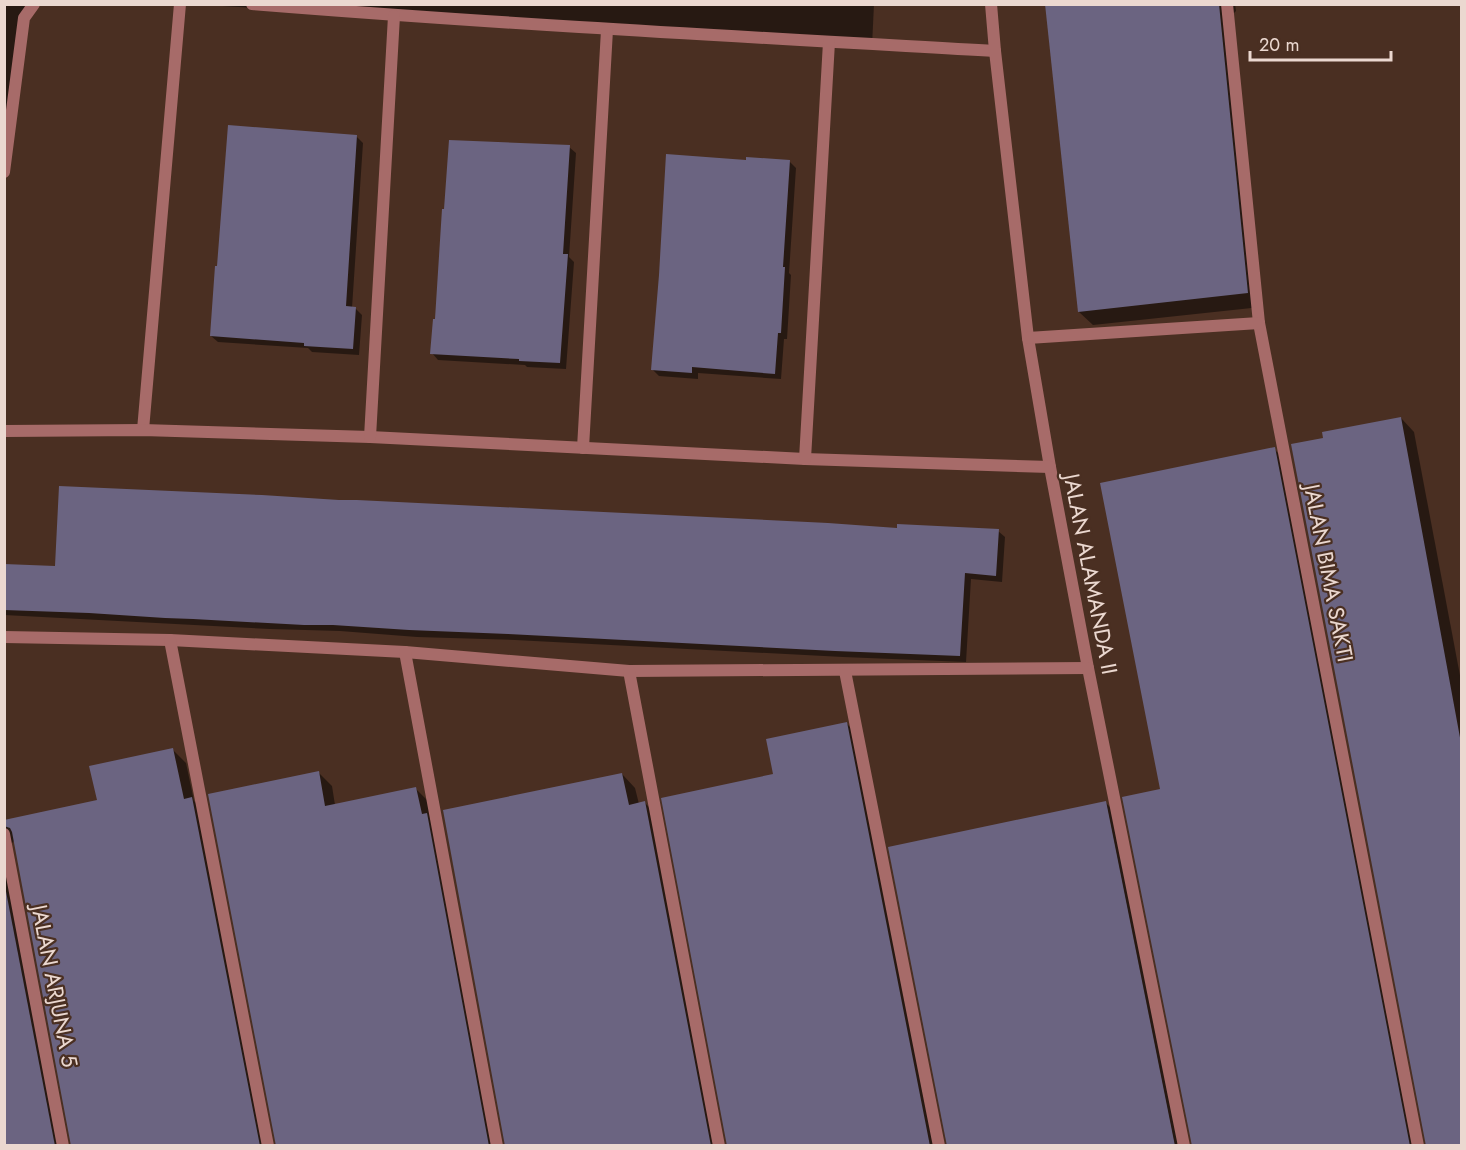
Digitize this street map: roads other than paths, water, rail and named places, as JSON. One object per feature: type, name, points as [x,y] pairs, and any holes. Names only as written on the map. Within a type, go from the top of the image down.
[{"type":"street","points":[[4,172],[24,18],[34,4]]},
{"type":"street","points":[[143,430],[180,4]]},
{"type":"street","points":[[252,4],[607,30],[995,51]]},
{"type":"street","name":"JALAN ALAMANDA II","points":[[991,4],[1028,338],[1088,669],[1184,1146]]},
{"type":"street","name":"JALAN BIMA SAKTI","points":[[1227,4],[1259,323],[1418,1146]]},
{"type":"street","points":[[370,437],[394,16]]},
{"type":"street","points":[[583,448],[607,30]]},
{"type":"street","points":[[805,459],[829,42]]},
{"type":"street","points":[[1028,338],[1259,323]]},
{"type":"street","points":[[4,432],[143,430],[370,437],[805,459],[1050,467]]},
{"type":"street","points":[[4,637],[170,640],[405,652],[629,671],[1088,669]]},
{"type":"street","points":[[170,640],[268,1146]]},
{"type":"street","points":[[405,652],[497,1146]]},
{"type":"street","points":[[629,671],[719,1146]]},
{"type":"street","points":[[845,671],[939,1146]]},
{"type":"street","name":"JALAN ARJUNA 5","points":[[4,834],[63,1146]]}]
